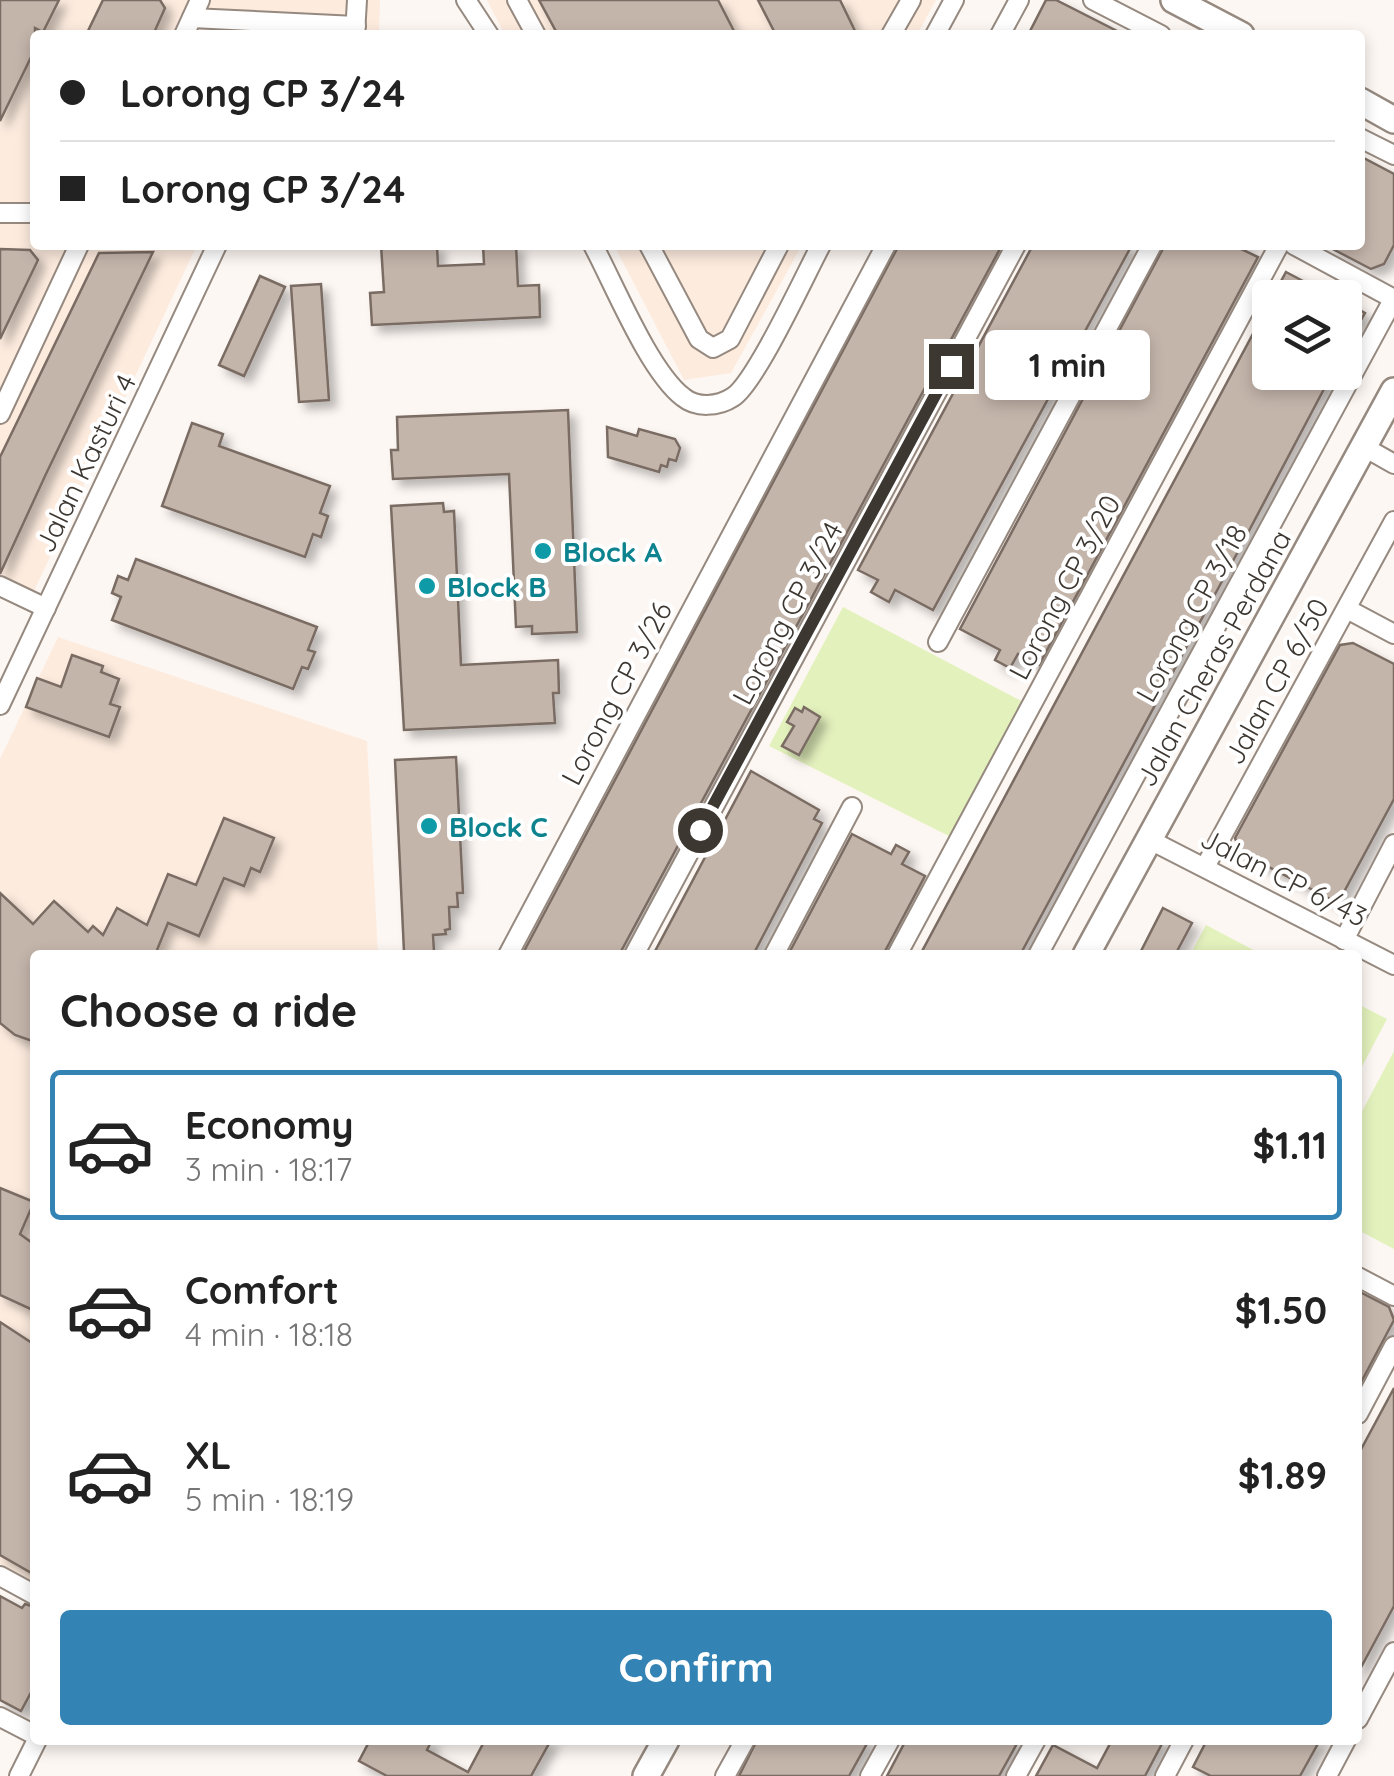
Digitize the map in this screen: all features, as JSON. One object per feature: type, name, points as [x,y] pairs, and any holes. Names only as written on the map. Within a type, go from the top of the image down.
[{"type":"street","points":[[200,0],[188,27],[356,30],[357,0]]},
{"type":"street","points":[[466,0],[486,30]]},
{"type":"street","points":[[517,0],[533,30]]},
{"type":"street","points":[[894,30],[911,0]]},
{"type":"street","points":[[938,30],[954,0]]},
{"type":"street","points":[[1003,30],[1018,0]]},
{"type":"street","points":[[1093,0],[1151,30]]},
{"type":"street","points":[[1174,0],[1232,30]]},
{"type":"street","points":[[1365,103],[1394,120]]},
{"type":"street","points":[[1365,140],[1394,155]]},
{"type":"street","points":[[0,212],[30,213]]},
{"type":"street","points":[[0,414],[77,250]]},
{"type":"street","name":"Jalan Kasturi 4","points":[[0,705],[215,250]]},
{"type":"street","points":[[596,250],[652,357],[684,398],[706,406],[733,397],[751,377],[818,250]]},
{"type":"street","points":[[651,250],[698,339],[713,348],[730,339],[776,250]]},
{"type":"street","name":"Lorong CP 3/26","points":[[511,950],[883,250]]},
{"type":"street","name":"Lorong CP 3/24","points":[[637,950],[1013,250]]},
{"type":"street","points":[[938,642],[1149,250]]},
{"type":"street","name":"Lorong CP 3/20","points":[[900,950],[1276,250]]},
{"type":"street","points":[[1303,250],[1394,298]]},
{"type":"street","name":"Lorong CP 3/18","points":[[1041,950],[1394,298]]},
{"type":"street","name":"Jalan Cheras Perdana","points":[[1089,950],[1394,391]]},
{"type":"street","points":[[1364,447],[1394,464]]},
{"type":"street","name":"Jalan CP 6/50","points":[[1205,867],[1394,520]]},
{"type":"street","points":[[0,586],[46,608]]},
{"type":"street","points":[[1347,609],[1394,634]]},
{"type":"street","points":[[777,950],[852,807]]},
{"type":"street","name":"Jalan CP 6/43","points":[[1148,839],[1394,965]]},
{"type":"street","points":[[1344,940],[1394,844]]},
{"type":"street","points":[[1362,1280],[1394,1296]]},
{"type":"street","points":[[1362,1406],[1394,1346]]},
{"type":"street","points":[[0,1576],[30,1592]]},
{"type":"street","points":[[1362,1712],[1394,1652]]},
{"type":"street","points":[[0,1717],[30,1734]]},
{"type":"street","points":[[19,1776],[33,1745]]},
{"type":"street","points":[[646,1776],[663,1745]]},
{"type":"street","points":[[726,1776],[742,1745]]},
{"type":"street","points":[[870,1776],[887,1745]]},
{"type":"street","points":[[1016,1776],[1033,1745]]},
{"type":"street","points":[[1165,1776],[1181,1745]]},
{"type":"street","points":[[1327,1776],[1343,1745]]},
{"type":"shaded area","points":[[0,0],[380,0],[379,30],[30,30],[30,250],[195,250],[25,610],[0,598]]},
{"type":"shaded area","points":[[487,0],[936,0],[920,30],[502,30]]},
{"type":"shaded area","points":[[617,250],[799,250],[731,373],[684,380]]},
{"type":"shaded area","points":[[58,637],[367,741],[378,950],[30,950],[30,1580],[0,1564],[0,759]]},
{"type":"green space","points":[[843,607],[1031,706],[957,840],[769,746]]},
{"type":"green space","points":[[1206,925],[1254,950],[1193,950]]},
{"type":"green space","points":[[1362,1006],[1387,1019],[1362,1066]]},
{"type":"green space","points":[[1394,1051],[1394,1249],[1362,1232],[1362,1111]]},
{"type":"building","points":[[0,0],[59,0],[44,30],[30,30],[30,59],[0,121]]},
{"type":"building","points":[[103,0],[160,0],[165,8],[155,30],[88,30]]},
{"type":"building","points":[[539,0],[718,0],[733,30],[555,30]]},
{"type":"building","points":[[758,0],[840,0],[855,30],[773,30]]},
{"type":"building","points":[[1046,0],[1056,0],[1115,30],[1031,30]]},
{"type":"building","points":[[1365,159],[1394,174],[1394,245],[1384,264],[1371,269],[1335,250],[1365,250]]},
{"type":"building","points":[[0,249],[30,250],[38,260],[0,339]]},
{"type":"building","points":[[381,250],[437,250],[438,266],[484,264],[483,250],[516,250],[518,286],[539,285],[540,317],[372,325],[370,293],[384,292]]},
{"type":"building","points":[[896,250],[999,250],[622,950],[525,950]]},
{"type":"building","points":[[1030,250],[1129,250],[933,610],[895,590],[889,602],[871,592],[878,580],[858,570]]},
{"type":"building","points":[[1162,250],[1243,250],[1258,257],[1039,665],[1018,654],[1010,668],[995,660],[1000,650],[960,629]]},
{"type":"building","points":[[153,252],[0,574],[0,457],[99,253]]},
{"type":"building","points":[[1286,272],[1301,280],[1282,280]]},
{"type":"building","points":[[260,276],[285,287],[244,376],[219,365]]},
{"type":"building","points":[[321,284],[329,400],[299,402],[291,286]]},
{"type":"building","points":[[1252,336],[1252,390],[1323,390],[1023,950],[923,950]]},
{"type":"building","name":"Block A","points":[[568,410],[577,632],[532,634],[532,626],[516,627],[509,474],[393,479],[391,450],[398,450],[397,417]]},
{"type":"building","points":[[192,423],[223,434],[219,446],[330,486],[320,513],[328,516],[321,537],[313,534],[305,557],[162,506]]},
{"type":"building","points":[[607,427],[637,436],[639,429],[675,439],[680,448],[676,461],[669,459],[667,467],[661,465],[659,472],[608,457]]},
{"type":"building","name":"Block B","points":[[443,503],[444,512],[454,511],[461,665],[558,660],[559,693],[553,693],[555,723],[404,730],[391,506]]},
{"type":"building","points":[[136,559],[317,627],[308,650],[315,652],[308,669],[302,667],[293,689],[112,620],[121,597],[112,593],[118,576],[128,580]]},
{"type":"building","points":[[1353,643],[1394,664],[1394,799],[1338,903],[1240,852],[1235,838],[1340,645]]},
{"type":"building","points":[[72,655],[103,666],[101,672],[119,679],[110,704],[120,707],[109,737],[26,707],[37,678],[61,687]]},
{"type":"building","points":[[804,707],[820,717],[799,755],[782,746],[794,726],[787,722],[795,708],[802,712]]},
{"type":"building","name":"Block C","points":[[456,757],[463,893],[457,893],[458,907],[449,907],[450,929],[445,930],[446,934],[433,935],[434,950],[404,950],[395,760]]},
{"type":"building","points":[[751,771],[819,810],[814,819],[822,823],[756,950],[656,950]]},
{"type":"building","points":[[224,818],[274,838],[260,872],[251,868],[244,886],[224,878],[199,936],[168,923],[157,950],[30,950],[30,1040],[0,1023],[0,893],[33,924],[54,901],[88,932],[93,926],[103,935],[117,908],[147,925],[168,874],[196,885]]},
{"type":"building","points":[[852,834],[891,854],[896,845],[909,852],[902,864],[925,876],[886,950],[791,950]]},
{"type":"building","points":[[1163,908],[1192,923],[1178,950],[1142,950]]},
{"type":"building","points":[[0,1188],[30,1200],[30,1211],[20,1234],[30,1241],[30,1309],[0,1295]]},
{"type":"building","points":[[1362,1293],[1389,1307],[1394,1320],[1362,1380]]},
{"type":"building","points":[[0,1322],[30,1342],[30,1572],[0,1555]]},
{"type":"building","points":[[1394,1388],[1394,1606],[1362,1666],[1362,1448]]},
{"type":"building","points":[[0,1596],[22,1608],[30,1606],[30,1694],[21,1711],[0,1700]]},
{"type":"building","points":[[367,1745],[430,1745],[427,1750],[468,1772],[482,1745],[548,1745],[531,1776],[387,1776],[359,1761]]},
{"type":"building","points":[[754,1745],[866,1745],[849,1776],[739,1776]]},
{"type":"building","points":[[903,1745],[1016,1745],[999,1776],[887,1776]]},
{"type":"building","points":[[1053,1745],[1097,1768],[1109,1745],[1161,1745],[1145,1776],[1036,1776]]},
{"type":"building","points":[[1204,1745],[1317,1745],[1300,1776],[1211,1776],[1193,1767]]},
{"type":"place","name":"Block A","points":[[543,551]]},
{"type":"place","name":"Block B","points":[[427,586]]},
{"type":"place","name":"Block C","points":[[429,826]]},
{"type":"route","points":[[700,830],[951,366]]}]
